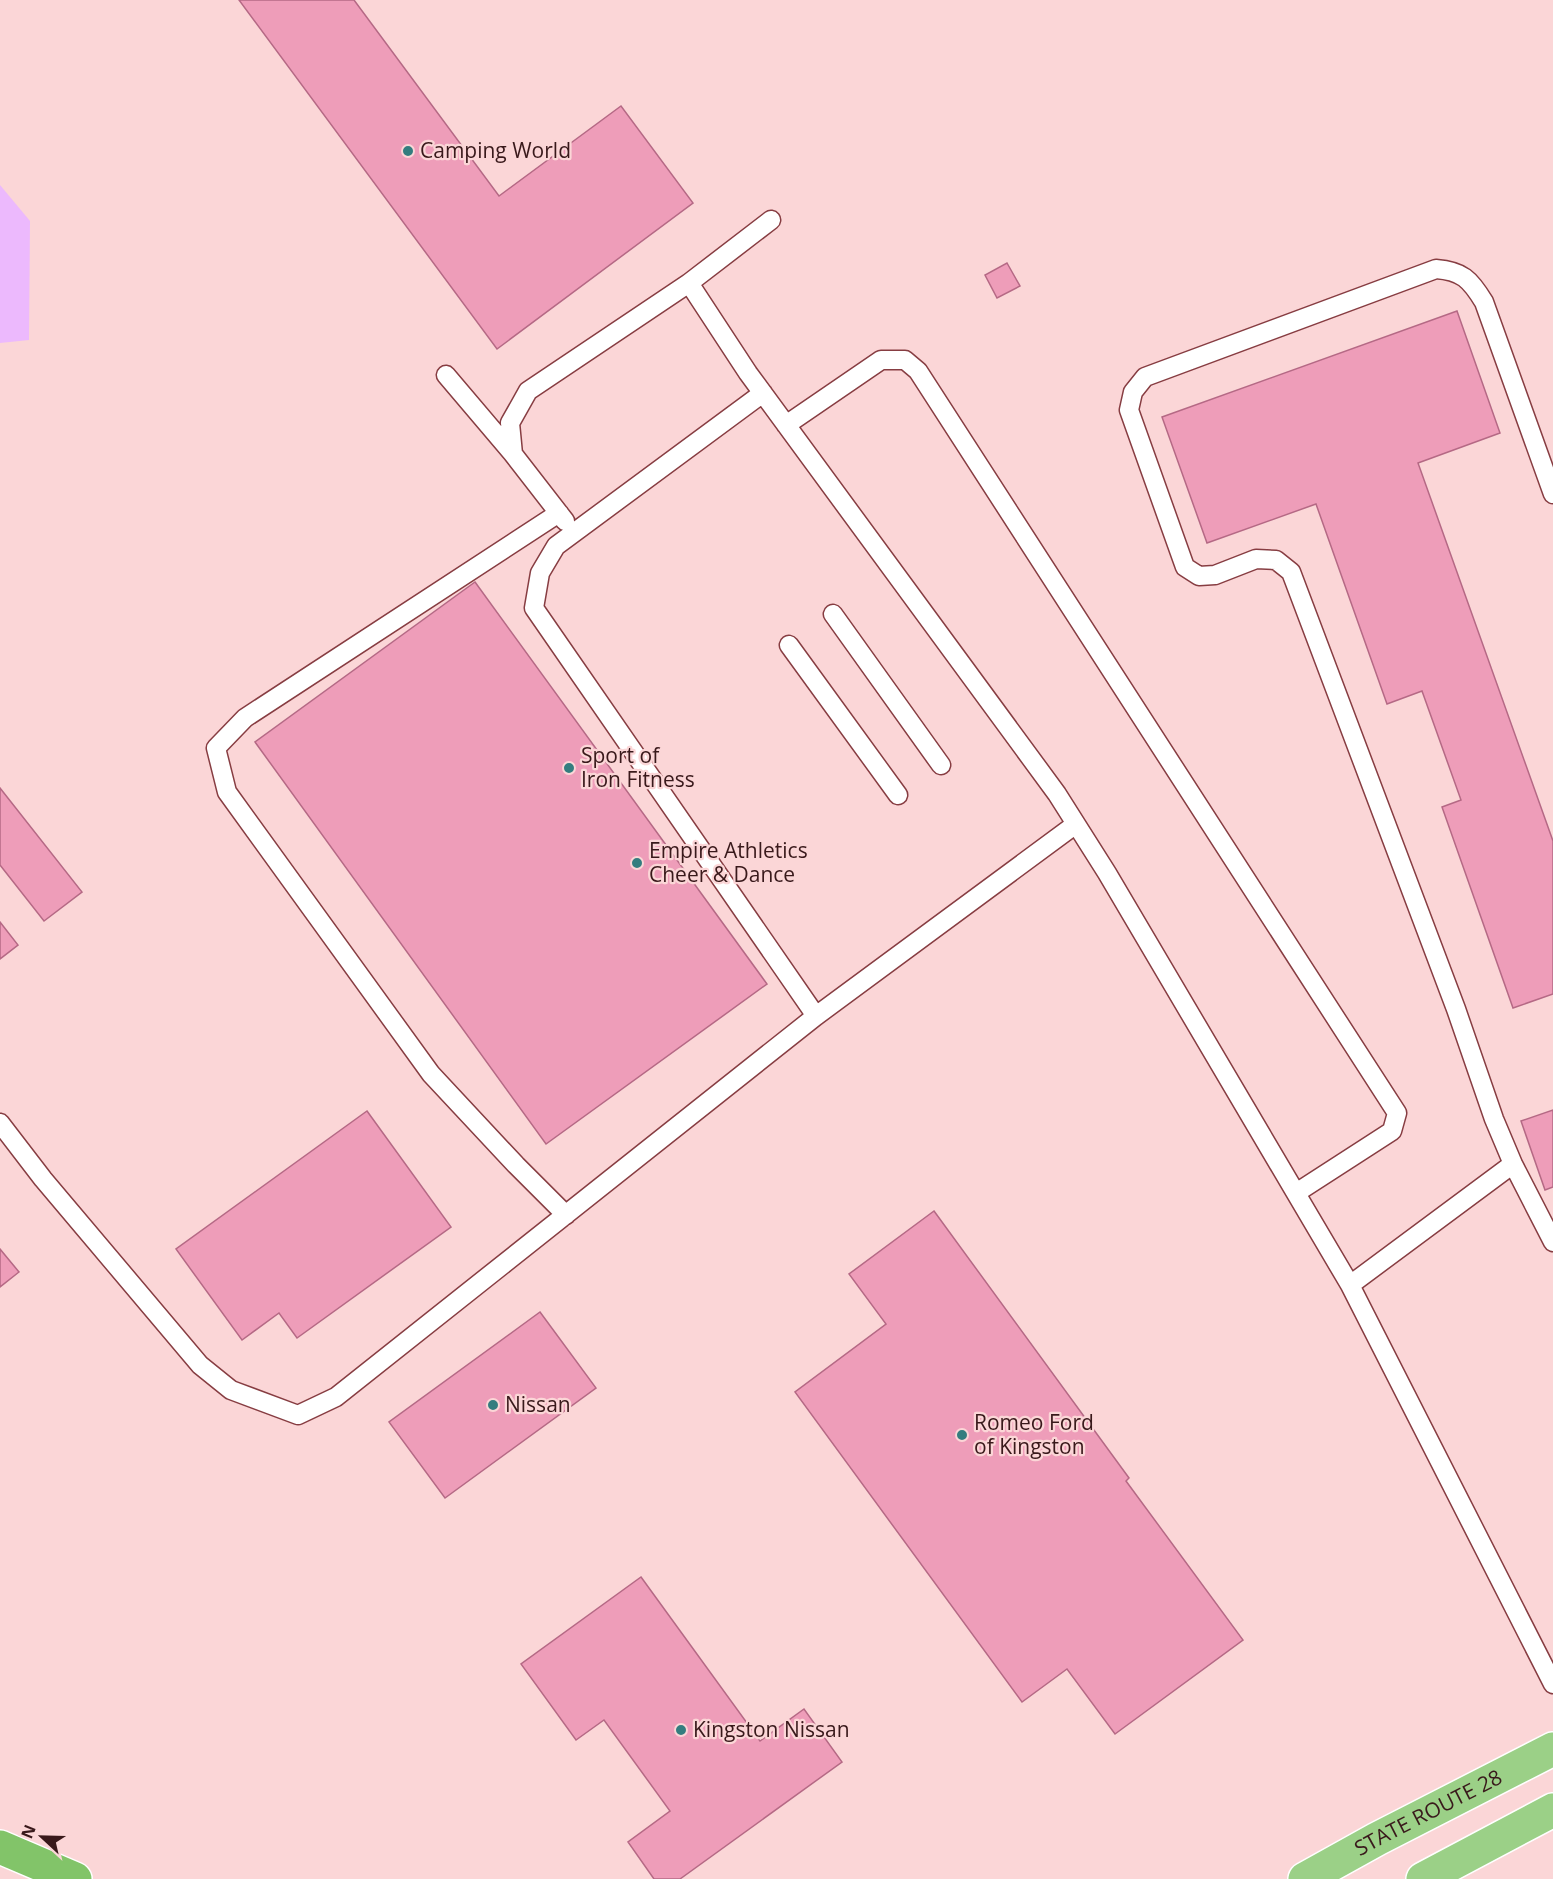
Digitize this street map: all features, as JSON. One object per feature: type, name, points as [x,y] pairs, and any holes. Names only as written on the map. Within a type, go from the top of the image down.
[{"type":"highway","name":"STATE ROUTE 28","points":[[1305,1879],[1553,1749]]},
{"type":"highway","points":[[1423,1879],[1553,1810]]},
{"type":"highway","points":[[0,1847],[75,1879]]},
{"type":"lane","points":[[513,454],[510,423],[528,391],[689,284],[771,220]]},
{"type":"lane","points":[[1553,494],[1484,302],[1472,282],[1453,270],[1436,269],[1145,377],[1133,392],[1129,410],[1185,567],[1199,576],[1215,575],[1256,559],[1275,560],[1291,572],[1456,1009],[1494,1119],[1513,1164],[1553,1242]]},
{"type":"lane","points":[[689,284],[763,393],[1050,785],[1076,824],[1350,1285],[1553,1684]]},
{"type":"lane","points":[[786,425],[881,360],[905,360],[918,371],[1397,1113],[1392,1131],[1296,1193]]},
{"type":"lane","points":[[446,375],[513,454],[574,533]]},
{"type":"lane","points":[[763,393],[556,546],[540,573],[534,608],[816,1016]]},
{"type":"lane","points":[[559,513],[245,718],[216,748],[227,792],[431,1074],[566,1215]]},
{"type":"lane","points":[[833,614],[940,765]]},
{"type":"lane","points":[[789,645],[898,795]]},
{"type":"lane","points":[[0,1123],[43,1179],[200,1365],[231,1390],[298,1415],[336,1397],[816,1016],[1076,824]]},
{"type":"lane","points":[[1350,1285],[1513,1164]]},
{"type":"shaded area","points":[[0,185],[30,221],[29,340],[0,343]]},
{"type":"building","name":"Camping World","points":[[239,0],[354,0],[499,196],[621,106],[693,203],[497,349]]},
{"type":"building","points":[[1007,263],[1020,286],[997,298],[985,275]]},
{"type":"building","points":[[1457,311],[1500,433],[1418,463],[1553,841],[1553,994],[1513,1008],[1442,807],[1461,800],[1422,691],[1387,704],[1316,504],[1207,543],[1162,417]]},
{"type":"building","points":[[475,582],[767,984],[546,1144],[255,742]]},
{"type":"building","points":[[0,788],[82,892],[44,921],[0,865]]},
{"type":"building","points":[[0,922],[18,945],[0,959]]},
{"type":"building","points":[[1553,1110],[1553,1187],[1545,1190],[1521,1121]]},
{"type":"building","points":[[367,1111],[451,1227],[297,1338],[279,1313],[242,1340],[176,1249]]},
{"type":"building","name":"Romeo Ford of Kingston","points":[[934,1211],[1129,1478],[1126,1481],[1243,1640],[1115,1734],[1067,1669],[1022,1702],[795,1392],[886,1324],[849,1274]]},
{"type":"building","points":[[0,1249],[19,1272],[0,1287]]},
{"type":"building","name":"Nissan","points":[[540,1312],[596,1388],[445,1498],[389,1422]]},
{"type":"building","name":"Kingston Nissan","points":[[641,1577],[760,1741],[804,1709],[842,1762],[680,1879],[654,1879],[628,1842],[670,1811],[604,1720],[576,1740],[521,1664]]},
{"type":"place","name":"Camping World","points":[[408,151]]},
{"type":"place","name":"Sport of Iron Fitness","points":[[569,768]]},
{"type":"place","name":"Empire Athletics Cheer & Dance","points":[[637,863]]},
{"type":"place","name":"Nissan","points":[[493,1405]]},
{"type":"place","name":"Romeo Ford of Kingston","points":[[962,1435]]},
{"type":"place","name":"Kingston Nissan","points":[[681,1730]]}]
